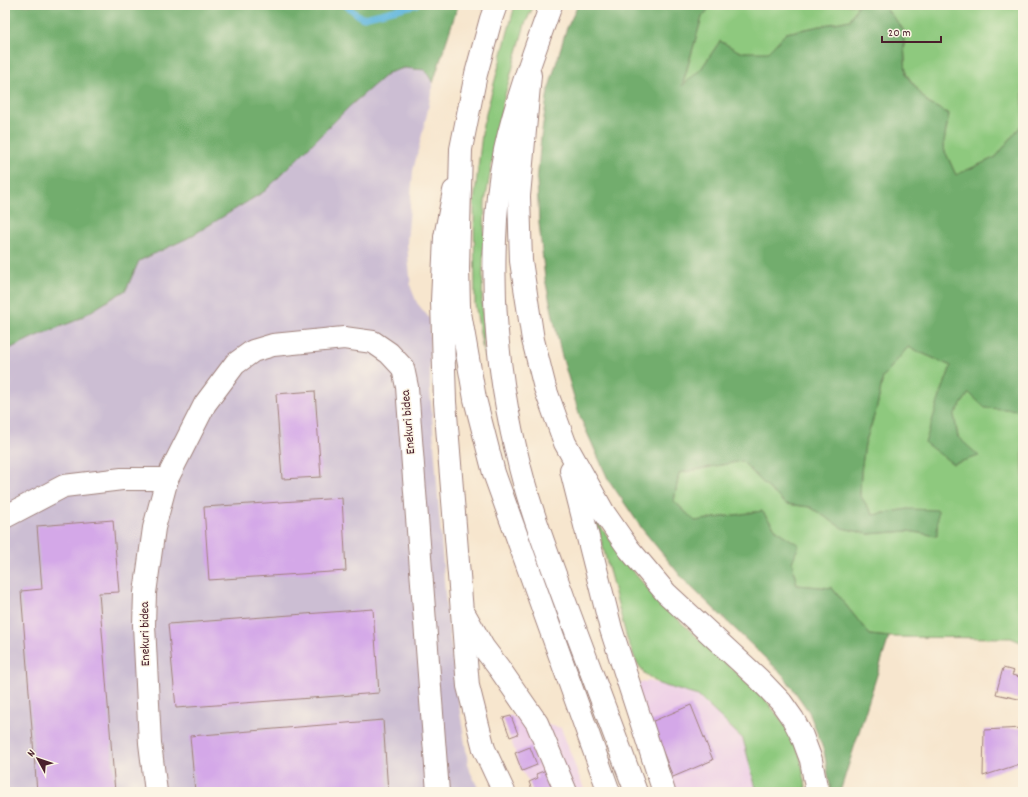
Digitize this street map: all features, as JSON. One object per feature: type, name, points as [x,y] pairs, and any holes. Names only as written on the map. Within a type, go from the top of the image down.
[{"type":"street","points":[[496,5],[476,74],[461,149],[445,237],[442,301],[445,402],[468,686],[484,749],[504,792]]},
{"type":"street","points":[[551,5],[518,101],[505,150],[499,186],[495,237],[494,297],[499,361],[506,405],[517,457],[532,507],[549,558],[636,792]]},
{"type":"street","points":[[531,60],[527,124],[519,196],[521,261],[533,340],[545,388],[565,443],[611,629],[664,792]]},
{"type":"street","points":[[461,149],[458,268],[459,307],[475,399],[494,473],[609,792]]},
{"type":"street","name":"Enekuri bidea","points":[[156,792],[150,743],[144,617],[145,594],[154,528],[167,479],[205,404],[235,364],[253,351],[273,345],[344,338],[373,342],[389,353],[403,368],[407,387],[438,792]]},
{"type":"street","points":[[565,443],[604,514],[633,554],[666,593],[759,679],[781,702],[793,719],[812,760],[817,792]]},
{"type":"street","points":[[5,517],[64,486],[122,479],[167,479]]},
{"type":"street","points":[[461,606],[483,647],[537,723],[566,792]]},
{"type":"shaded area","points":[[404,68],[425,70],[433,83],[413,171],[407,243],[411,288],[417,303],[430,319],[430,390],[446,606],[469,769],[480,792],[5,792],[5,351],[36,336],[75,321],[126,290],[139,261],[188,238],[265,191],[350,106],[388,73]]},
{"type":"shaded area","points":[[648,681],[698,696],[743,739],[757,792],[664,792],[629,686]]},
{"type":"shaded area","points":[[511,716],[561,728],[585,792],[533,792],[522,771],[503,718]]},
{"type":"green space","points":[[5,5],[458,5],[433,83],[425,70],[404,68],[388,73],[350,106],[265,191],[188,238],[139,261],[126,290],[75,321],[36,336],[5,351]]},
{"type":"green space","points":[[515,5],[534,5],[525,24],[503,102],[485,202],[482,303],[484,357],[475,304],[474,203],[483,125]]},
{"type":"green space","points":[[578,5],[712,5],[702,17],[682,86],[701,69],[720,41],[740,52],[768,52],[786,33],[850,20],[858,5],[883,5],[903,29],[906,75],[928,103],[949,114],[943,147],[956,175],[996,157],[1023,123],[1023,350],[1018,351],[1019,410],[985,408],[969,393],[954,415],[958,437],[979,456],[953,464],[925,443],[951,366],[908,347],[883,377],[877,407],[865,444],[861,472],[860,495],[873,515],[908,509],[938,510],[937,536],[908,531],[869,534],[842,528],[810,507],[786,504],[742,461],[679,473],[674,501],[695,521],[762,511],[777,531],[799,545],[792,562],[797,585],[832,588],[870,635],[889,637],[840,792],[831,792],[824,751],[809,712],[784,676],[684,580],[643,530],[608,479],[580,417],[561,353],[545,279],[539,223],[537,182],[541,137],[548,91],[566,30]]},
{"type":"green space","points":[[712,5],[858,5],[850,20],[786,33],[768,53],[740,52],[720,41],[701,69],[682,87],[702,17]]},
{"type":"green space","points":[[883,5],[1023,5],[1023,123],[996,157],[956,175],[943,147],[949,114],[928,103],[906,74],[903,29]]},
{"type":"green space","points":[[908,347],[951,366],[940,396],[958,437],[954,415],[969,393],[1019,385],[1018,351],[1023,350],[1023,643],[1011,638],[889,637],[870,635],[832,588],[797,585],[792,562],[798,545],[777,531],[762,511],[695,521],[674,501],[679,473],[742,461],[786,504],[810,507],[842,528],[869,534],[908,531],[937,536],[908,509],[873,515],[860,495],[861,472],[865,444],[877,407],[883,377]]},
{"type":"green space","points":[[596,520],[629,567],[658,600],[764,698],[783,722],[800,755],[807,792],[757,792],[743,739],[698,696],[659,684],[644,673],[636,661],[627,639]]},
{"type":"building","points":[[315,391],[321,477],[282,479],[276,394]]},
{"type":"building","points":[[342,498],[346,571],[209,580],[204,507]]},
{"type":"building","points":[[113,520],[119,592],[99,593],[115,792],[37,792],[21,591],[42,589],[37,526]]},
{"type":"building","points":[[373,609],[379,693],[176,708],[168,624]]},
{"type":"building","points":[[1003,668],[1014,671],[1012,675],[1023,678],[1023,700],[996,694]]},
{"type":"building","points":[[691,705],[713,760],[673,777],[651,722]]},
{"type":"building","points":[[511,716],[518,734],[510,737],[503,718]]},
{"type":"building","points":[[383,720],[388,792],[195,792],[190,736]]},
{"type":"building","points":[[1023,728],[1023,763],[983,776],[984,730]]},
{"type":"building","points":[[530,747],[537,765],[522,771],[515,753]]},
{"type":"building","points":[[564,763],[575,792],[533,792],[529,782],[538,778],[536,774]]},
{"type":"waterway","points":[[345,5],[362,18],[416,5]]}]
